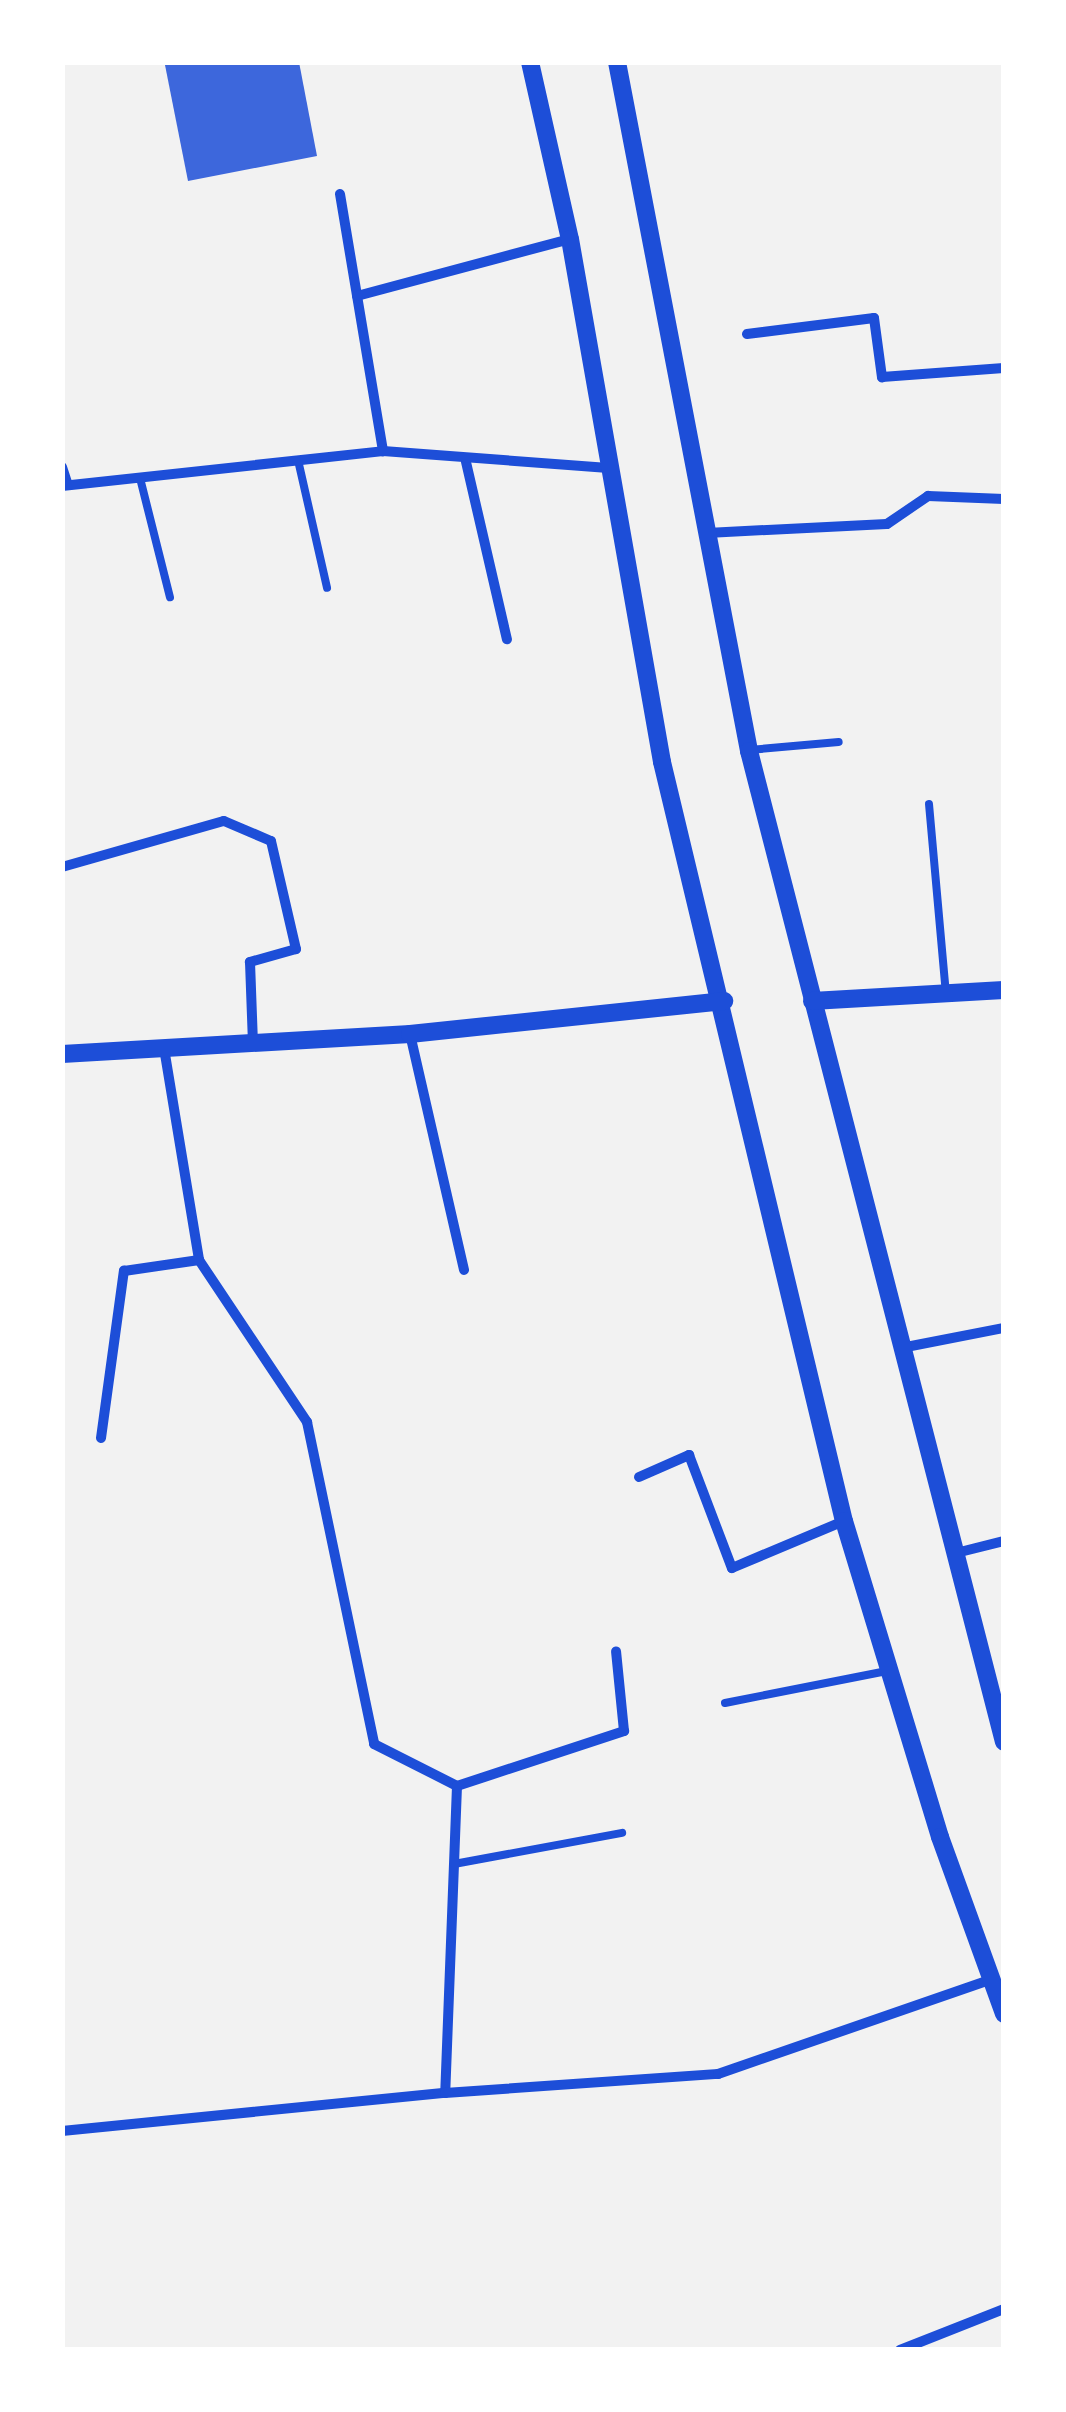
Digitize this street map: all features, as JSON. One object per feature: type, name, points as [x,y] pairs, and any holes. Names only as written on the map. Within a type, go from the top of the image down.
[{"type":"street","points":[[530,62],[570,240],[662,762],[724,1001],[844,1521],[888,1671],[1004,2014]]},
{"type":"street","points":[[617,62],[749,750],[951,1554],[1004,1742]]},
{"type":"street","points":[[340,194],[383,450]]},
{"type":"street","points":[[357,296],[570,240]]},
{"type":"street","points":[[747,334],[874,318],[882,377],[1004,368]]},
{"type":"street","points":[[62,467],[65,485],[383,450],[466,462],[608,468]]},
{"type":"street","points":[[466,462],[507,639]]},
{"type":"street","points":[[707,533],[887,524],[928,496],[1004,500]]},
{"type":"street","points":[[62,866],[224,820],[271,842],[296,949],[250,962],[253,1044]]},
{"type":"street","points":[[812,1001],[1004,990]]},
{"type":"street","points":[[62,1054],[410,1034],[724,1001]]},
{"type":"street","points":[[410,1034],[464,1270]]},
{"type":"street","points":[[164,1048],[198,1260],[307,1422],[374,1744],[456,1786],[624,1731],[616,1652]]},
{"type":"street","points":[[101,1438],[124,1272],[198,1260]]},
{"type":"street","points":[[899,1348],[1004,1328]]},
{"type":"street","points":[[639,1476],[689,1456],[732,1568],[844,1521]]},
{"type":"street","points":[[951,1554],[1004,1541]]},
{"type":"street","points":[[445,2092],[456,1786]]},
{"type":"street","points":[[62,2132],[445,2092],[718,2074],[990,1980]]},
{"type":"street","points":[[900,2350],[1004,2309]]},
{"type":"lane","points":[[298,460],[327,588]]},
{"type":"lane","points":[[140,478],[170,597]]},
{"type":"lane","points":[[749,750],[839,742]]},
{"type":"lane","points":[[929,804],[946,995]]},
{"type":"lane","points":[[725,1703],[888,1671]]},
{"type":"lane","points":[[454,1864],[622,1833]]},
{"type":"building","points":[[299,62],[317,156],[188,181],[165,65]]}]
